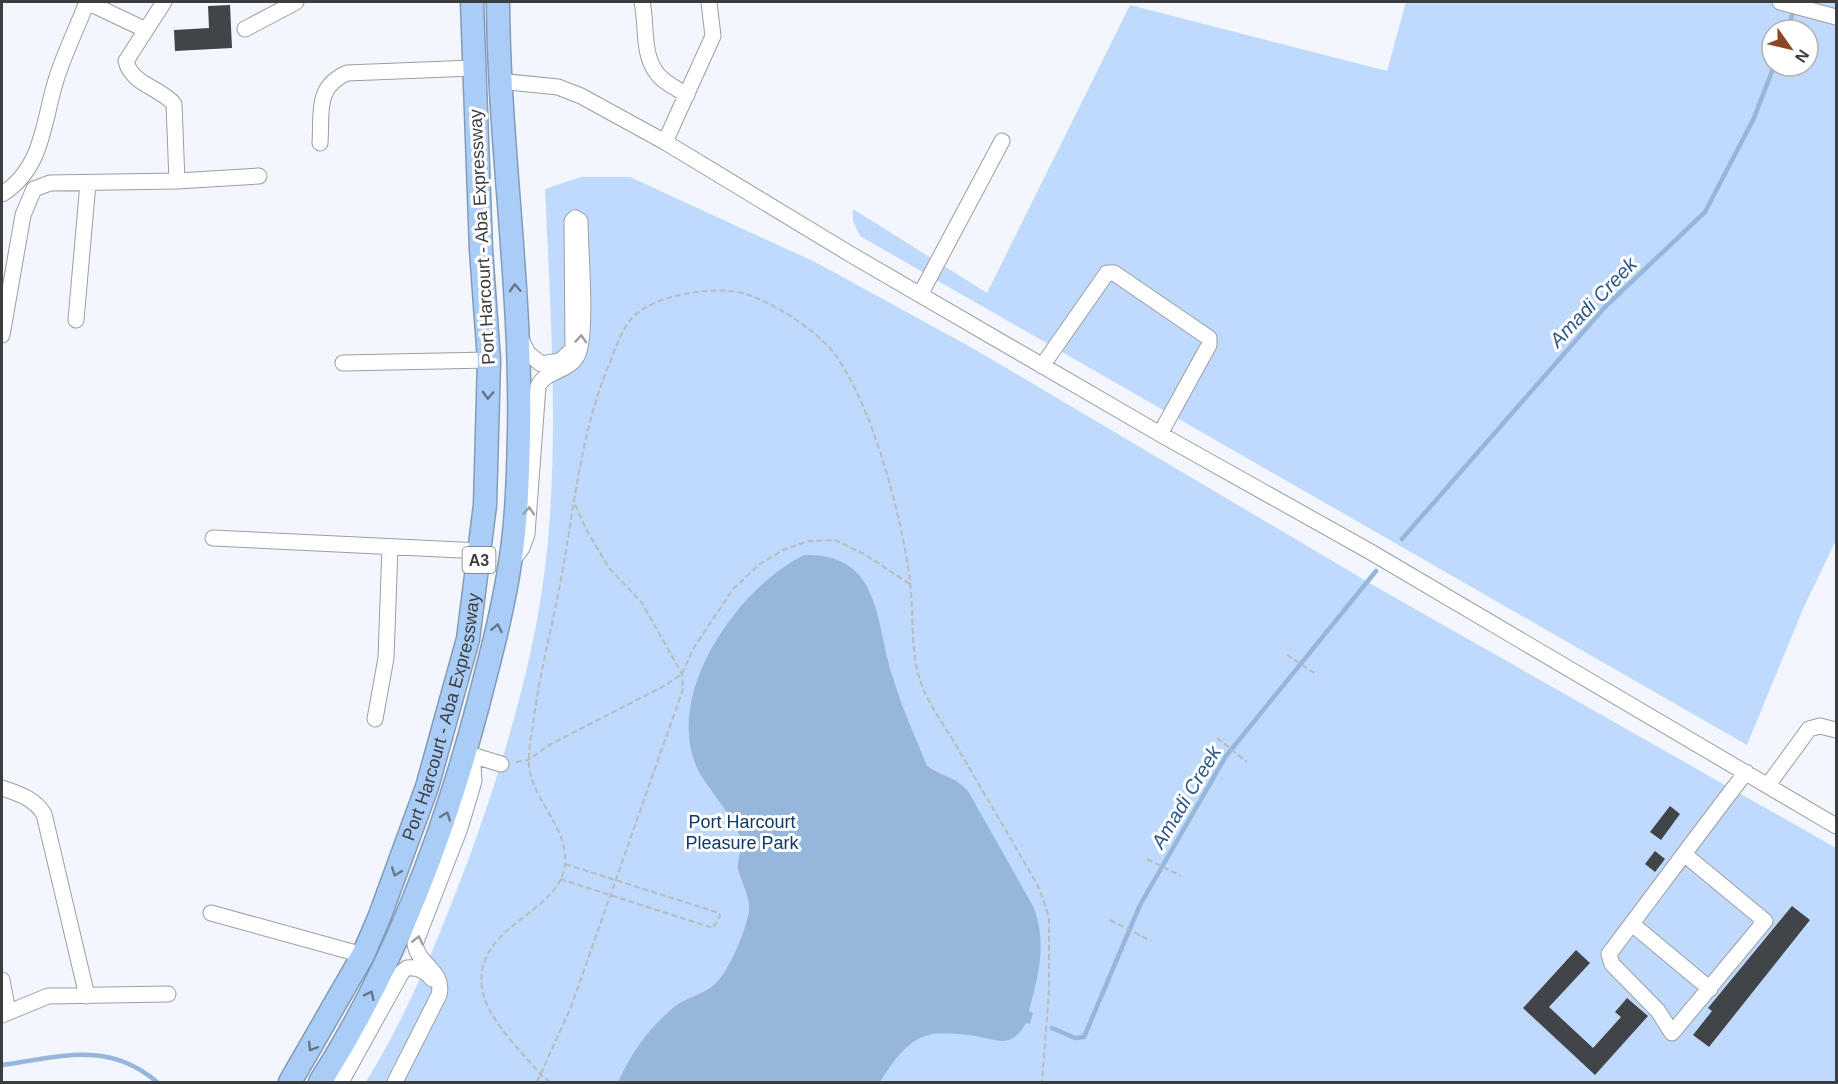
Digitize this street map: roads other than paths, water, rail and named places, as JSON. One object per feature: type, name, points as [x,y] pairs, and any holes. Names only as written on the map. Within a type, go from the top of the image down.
[{"type":"highway","name":"Port Harcourt - Aba Expressway","points":[[290,1083],[363,955],[427,787],[468,639],[481,551],[489,360],[473,68],[472,2]]},
{"type":"highway","name":"Port Harcourt - Aba Expressway","points":[[320,1083],[365,1005],[398,938],[432,856],[465,753],[495,636],[510,565],[519,434],[517,332],[499,81],[498,2]]},
{"type":"street","points":[[2,194],[12,188],[36,157],[56,80],[87,2],[146,30]]},
{"type":"street","points":[[164,2],[128,56],[127,65],[137,79],[174,104],[177,181]]},
{"type":"street","points":[[245,29],[296,2]]},
{"type":"street","points":[[642,2],[646,21],[648,55],[656,74],[687,95]]},
{"type":"street","points":[[665,142],[713,36],[709,2]]},
{"type":"street","points":[[1783,2],[1836,17]]},
{"type":"street","points":[[320,143],[324,88],[333,79],[347,73],[473,68]]},
{"type":"street","points":[[499,81],[558,87],[581,96],[665,142],[920,295],[1160,434],[1369,551],[1836,826]]},
{"type":"street","points":[[920,295],[1002,141]]},
{"type":"street","points":[[2,335],[8,266],[30,194],[37,186],[50,183],[177,181],[259,176]]},
{"type":"street","points":[[76,320],[88,183]]},
{"type":"street","points":[[510,565],[522,548],[527,534],[538,386],[542,378],[573,362],[582,342],[579,221],[575,218],[572,220],[573,349],[560,361],[541,364],[528,353],[517,332]]},
{"type":"street","points":[[1042,366],[1107,273],[1114,273],[1209,338],[1209,345],[1160,434]]},
{"type":"street","points":[[343,363],[489,360]]},
{"type":"street","points":[[213,538],[481,551]]},
{"type":"street","points":[[375,719],[386,658],[390,547]]},
{"type":"street","points":[[1768,785],[1809,729],[1820,726],[1836,730]]},
{"type":"street","points":[[465,753],[501,764]]},
{"type":"street","points":[[395,1083],[440,995],[442,986],[437,974],[420,958],[415,944],[460,828],[474,781],[473,765],[465,753]]},
{"type":"street","points":[[1684,854],[1765,921],[1672,1033],[1658,1011],[1612,964],[1609,954],[1632,924],[1684,854],[1746,772]]},
{"type":"street","points":[[2,788],[28,798],[39,805],[44,814],[87,996]]},
{"type":"street","points":[[211,913],[363,955]]},
{"type":"street","points":[[1632,924],[1710,989]]},
{"type":"street","points":[[341,1083],[396,980],[406,968],[422,970],[433,981],[433,994],[388,1083]]},
{"type":"street","points":[[2,980],[5,1014],[48,996],[168,994]]},
{"type":"waterway","name":"Amadi Creek","points":[[1791,18],[1794,10]]},
{"type":"waterway","name":"Amadi Creek","points":[[1402,539],[1605,307],[1705,212],[1754,118],[1769,78]]},
{"type":"waterway","name":"Amadi Creek","points":[[1052,1028],[1075,1038],[1084,1037],[1140,905],[1226,756],[1376,571]]},
{"type":"waterway","name":"Amadi Creek","points":[[2,1065],[64,1056],[102,1056],[120,1060],[139,1069],[157,1082]]},
{"type":"park label","name":"Port Harcourt Pleasure Park","points":[[742,832]]}]
